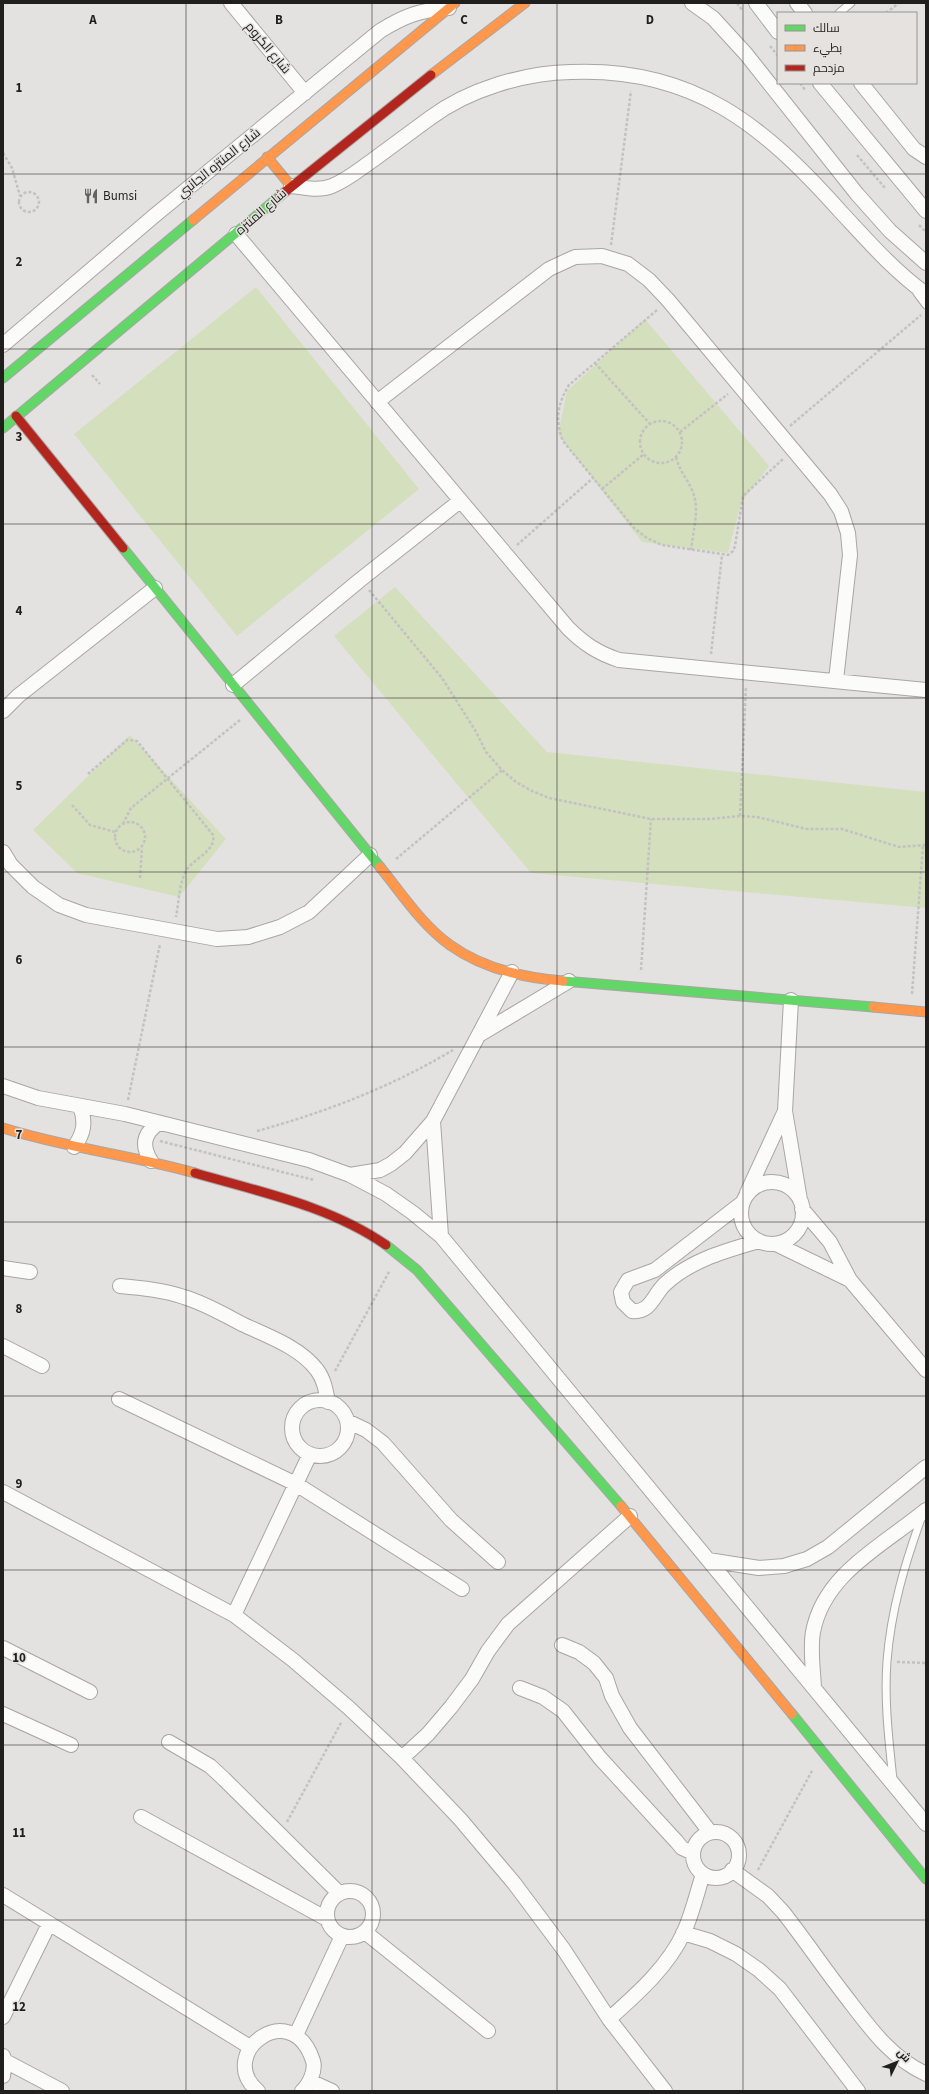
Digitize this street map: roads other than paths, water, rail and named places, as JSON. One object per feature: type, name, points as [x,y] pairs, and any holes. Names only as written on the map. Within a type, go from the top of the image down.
[{"type":"street","name":"شارع الكروم","points":[[231,3],[305,93]]},
{"type":"street","name":"شارع المنتزه","points":[[3,428],[236,234],[291,186],[510,13],[525,3]]},
{"type":"street","points":[[692,3],[713,18],[746,54],[857,194],[890,231],[926,263]]},
{"type":"street","points":[[756,3],[777,31]]},
{"type":"street","points":[[797,3],[804,12]]},
{"type":"street","name":"شارع المنتزه الجانبي","points":[[3,346],[154,216],[380,31],[401,18],[424,10],[452,5]]},
{"type":"street","points":[[3,378],[267,157],[452,5]]},
{"type":"street","points":[[267,157],[291,186],[311,189],[330,186],[348,177],[440,110],[481,91],[518,79],[556,72],[595,71],[633,75],[672,84],[710,99],[745,120],[776,145],[839,209],[873,247],[910,282],[926,294]]},
{"type":"street","points":[[821,84],[926,210]]},
{"type":"street","points":[[862,84],[914,149],[926,156]]},
{"type":"street","points":[[839,209],[857,194]]},
{"type":"street","points":[[236,234],[460,501],[582,643],[600,653],[619,660],[926,690]]},
{"type":"street","points":[[377,402],[549,269],[575,257],[602,256],[628,264],[649,280],[668,300],[794,450],[830,494],[841,511],[848,533],[850,556],[836,680]]},
{"type":"street","points":[[16,416],[382,870],[426,923],[451,946],[481,962],[540,979],[911,1009],[926,1012]]},
{"type":"street","points":[[232,685],[360,580],[460,501]]},
{"type":"street","points":[[3,711],[28,688],[155,588]]},
{"type":"street","points":[[3,852],[11,865],[33,887],[58,905],[86,915],[217,939],[248,937],[280,927],[309,912],[370,855]]},
{"type":"street","points":[[350,1175],[380,1170],[391,1164],[405,1153],[433,1121],[512,972]]},
{"type":"street","points":[[479,1035],[569,981]]},
{"type":"street","points":[[776,1244],[785,1241],[799,1228],[801,1204],[785,1111],[791,1000]]},
{"type":"street","points":[[3,1086],[38,1098],[126,1114],[309,1160],[350,1175],[386,1194],[413,1213],[441,1236],[926,1824]]},
{"type":"street","points":[[74,1147],[81,1138],[84,1128],[84,1117],[80,1106]]},
{"type":"street","points":[[758,1241],[749,1234],[743,1225],[741,1214],[744,1198],[785,1111]]},
{"type":"street","points":[[433,1121],[441,1236]]},
{"type":"street","points":[[150,1161],[145,1151],[145,1140],[150,1129],[160,1123]]},
{"type":"street","points":[[3,1128],[29,1137],[150,1161],[331,1214],[355,1224],[399,1253],[417,1270],[630,1516],[926,1879]]},
{"type":"street","points":[[850,1280],[776,1244],[758,1241],[708,1257],[664,1285],[654,1300],[644,1310],[632,1311],[623,1302],[621,1292],[628,1280],[654,1270],[744,1198],[755,1187],[764,1183],[775,1182],[785,1185],[794,1191],[801,1204],[830,1242],[850,1280],[926,1370]]},
{"type":"street","points":[[3,1268],[30,1272]]},
{"type":"street","points":[[654,1270],[664,1285]]},
{"type":"street","points":[[120,1286],[164,1291],[185,1297],[219,1312],[305,1357],[318,1371],[326,1387],[328,1402]]},
{"type":"street","points":[[3,1346],[42,1366]]},
{"type":"street","points":[[119,1399],[296,1484],[462,1589]]},
{"type":"street","points":[[318,1400],[328,1402],[340,1409],[347,1421],[348,1430],[342,1446],[327,1455],[310,1454],[300,1449],[294,1440],[292,1430],[293,1419],[298,1410],[307,1403],[318,1400]]},
{"type":"street","points":[[347,1421],[366,1430],[383,1443],[451,1520],[498,1562]]},
{"type":"street","points":[[234,1615],[310,1454]]},
{"type":"street","points":[[708,1560],[759,1568],[784,1566],[807,1559],[828,1547],[926,1467]]},
{"type":"street","points":[[3,1492],[234,1615],[293,1660],[349,1708],[402,1758],[460,1819],[514,1883],[564,1950],[610,2019],[665,2091]]},
{"type":"street","points":[[814,1687],[813,1632],[820,1608],[833,1586],[851,1568],[925,1510]]},
{"type":"street","points":[[402,1758],[428,1734],[451,1707],[472,1679],[488,1650],[508,1624],[532,1601],[630,1516]]},
{"type":"street","points":[[562,1645],[579,1652],[594,1663],[606,1678],[612,1696],[630,1728],[710,1832]]},
{"type":"street","points":[[3,1648],[90,1692]]},
{"type":"street","points":[[520,1688],[543,1697],[563,1711],[600,1758],[682,1848],[693,1854]]},
{"type":"street","points":[[3,1714],[71,1745]]},
{"type":"street","points":[[169,1742],[210,1766],[339,1893]]},
{"type":"street","points":[[141,1817],[327,1919]]},
{"type":"street","points":[[710,1832],[724,1834],[735,1843],[738,1857],[732,1870],[728,1874],[716,1878],[703,1874],[695,1865],[693,1854],[698,1840],[710,1832]]},
{"type":"street","points":[[732,1870],[751,1882],[783,1912],[871,2029],[891,2051],[915,2069],[926,2074]]},
{"type":"street","points":[[610,2019],[638,1994],[663,1965],[684,1933],[703,1874]]},
{"type":"street","points":[[353,1891],[366,1897],[372,1905],[373,1915],[371,1924],[365,1932],[354,1937],[342,1936],[332,1930],[327,1919],[326,1909],[331,1899],[339,1893],[353,1891]]},
{"type":"street","points":[[3,1895],[250,2047]]},
{"type":"street","points":[[3,2017],[49,1924]]},
{"type":"street","points":[[365,1932],[488,2031]]},
{"type":"street","points":[[684,1933],[710,1941],[736,1954],[759,1970],[780,1989],[858,2091]]},
{"type":"street","points":[[296,2035],[342,1936]]},
{"type":"street","points":[[258,2091],[252,2086],[246,2074],[245,2060],[250,2047],[259,2037],[271,2032],[284,2031],[296,2035],[308,2047],[314,2064],[306,2086],[332,2091]]},
{"type":"street","points":[[3,2076],[4,2058],[62,2091]]},
{"type":"lane","points":[[840,12],[851,3]]},
{"type":"lane","points":[[910,282],[926,305]]},
{"type":"lane","points":[[894,1786],[887,1719],[887,1662],[894,1610],[902,1574],[925,1510]]},
{"type":"place","name":"Bumsi","points":[[91,196]]}]
